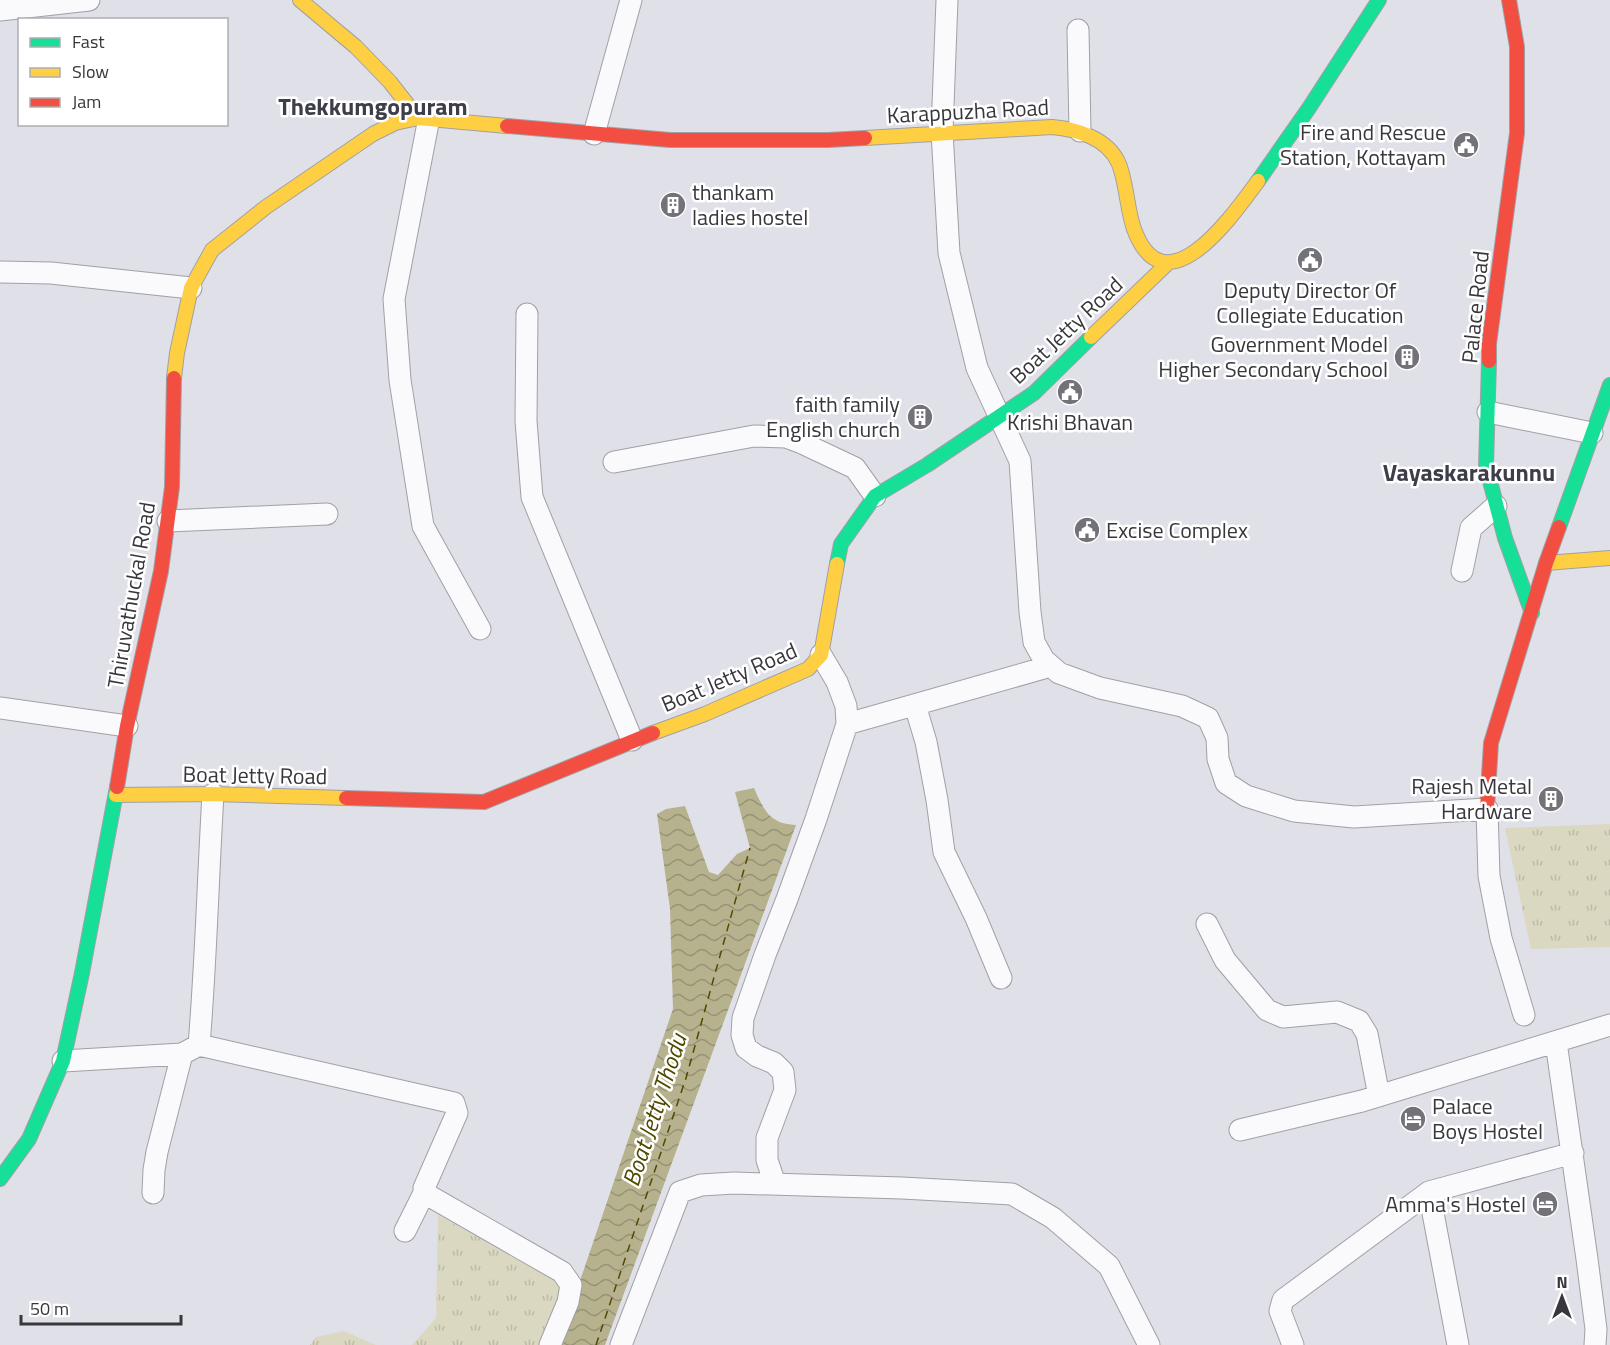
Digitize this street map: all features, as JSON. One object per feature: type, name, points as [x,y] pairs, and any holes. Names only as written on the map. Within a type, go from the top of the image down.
[{"type":"main road","points":[[300,0],[356,47],[423,118]]},
{"type":"main road","points":[[1168,263],[1193,255],[1254,187],[1379,0]]},
{"type":"main road","name":"Palace Road","points":[[1509,0],[1517,47],[1517,133],[1489,344],[1486,466],[1496,506],[1532,613]]},
{"type":"main road","name":"Karappuzha Road","points":[[423,118],[670,140],[767,141],[1052,127],[1080,131],[1094,138],[1113,153],[1119,164],[1137,239],[1145,251],[1156,260],[1168,263]]},
{"type":"main road","name":"Thiruvathuckal Road","points":[[0,1179],[29,1138],[63,1061],[116,795],[127,726],[156,600],[171,487],[173,390],[177,353],[191,288],[212,250],[266,207],[373,134],[395,123],[423,118]]},
{"type":"main road","name":"Boat Jetty Road","points":[[116,795],[213,794],[484,802],[632,740],[705,714],[808,669],[821,656],[842,543],[874,496],[927,465],[1034,393],[1168,263]]},
{"type":"main road","points":[[1487,809],[1491,742],[1546,563],[1610,386]]},
{"type":"main road","points":[[1546,563],[1610,558]]},
{"type":"street","points":[[0,10],[89,0]]},
{"type":"street","points":[[594,134],[631,0]]},
{"type":"street","points":[[947,0],[942,132],[949,254],[977,368],[1020,461],[1030,612],[1034,642],[1044,660],[1059,673],[1100,688],[1182,706],[1208,718],[1216,738],[1218,759],[1226,783],[1246,796],[1294,811],[1354,817],[1487,809],[1489,876],[1501,938],[1524,1015]]},
{"type":"street","points":[[1078,30],[1080,131]]},
{"type":"street","points":[[423,118],[394,299],[400,380],[423,526],[480,628]]},
{"type":"street","points":[[0,272],[51,273],[191,288]]},
{"type":"street","points":[[527,314],[526,421],[532,497],[632,740]]},
{"type":"street","points":[[1488,412],[1592,433]]},
{"type":"street","points":[[614,462],[754,436],[786,437],[855,468],[874,496]]},
{"type":"street","points":[[1462,572],[1471,528],[1496,506]]},
{"type":"street","points":[[168,521],[327,514]]},
{"type":"street","points":[[775,1184],[767,1160],[767,1138],[785,1090],[783,1072],[774,1063],[757,1056],[746,1048],[742,1035],[743,1018],[795,879],[847,724],[846,706],[837,682],[821,656]]},
{"type":"street","points":[[847,724],[1051,666]]},
{"type":"street","points":[[915,705],[926,742],[944,852],[976,918],[1001,978]]},
{"type":"street","points":[[0,708],[127,726]]},
{"type":"street","points":[[153,1193],[158,1152],[190,1050],[205,972],[205,922],[213,794]]},
{"type":"street","points":[[1207,924],[1225,960],[1267,1010],[1283,1017],[1337,1012],[1359,1021],[1367,1034],[1379,1096]]},
{"type":"street","points":[[1240,1130],[1379,1096],[1610,1025]]},
{"type":"street","points":[[1556,1042],[1596,1329],[1594,1345]]},
{"type":"street","points":[[63,1061],[190,1050],[454,1103],[457,1113],[425,1191],[405,1231]]},
{"type":"street","points":[[1293,1345],[1280,1311],[1283,1300],[1429,1192],[1573,1153]]},
{"type":"street","points":[[621,1345],[680,1192],[700,1185],[775,1184],[1012,1194],[1053,1218],[1109,1266],[1149,1345]]},
{"type":"street","points":[[425,1191],[436,1200],[562,1272],[571,1285],[568,1302],[550,1345]]},
{"type":"street","points":[[1429,1192],[1458,1345]]},
{"type":"green space","points":[[1610,824],[1610,947],[1531,949],[1505,828]]},
{"type":"green space","points":[[438,1215],[563,1285],[542,1345],[412,1345],[436,1318]]},
{"type":"green space","points":[[344,1331],[376,1345],[310,1345],[316,1337]]},
{"type":"water","name":"Boat Jetty Thodu","points":[[754,788],[773,819],[796,825],[605,1345],[558,1345],[673,1009],[670,909],[657,814],[666,809],[685,806],[709,872],[718,875],[737,854],[750,848],[735,792]]},
{"type":"ferry route","points":[[596,1345],[686,1078],[750,848]]},
{"type":"traffic: fast","points":[[1258,181],[1309,108],[1379,0]]},
{"type":"traffic: fast","points":[[837,564],[841,544],[875,496],[927,465],[1034,393],[1091,337]]},
{"type":"traffic: fast","points":[[1489,361],[1486,466],[1505,538],[1532,613]]},
{"type":"traffic: fast","points":[[1559,527],[1610,385]]},
{"type":"traffic: fast","points":[[0,1179],[29,1139],[63,1061],[117,787]]},
{"type":"traffic: slow","points":[[300,0],[356,47],[390,82],[418,118]]},
{"type":"traffic: slow","points":[[174,378],[191,288],[212,250],[266,207],[373,134],[395,123],[418,118],[507,126]]},
{"type":"traffic: slow","points":[[865,138],[1052,127],[1090,136],[1106,147],[1118,162],[1134,229],[1147,252],[1163,262],[1180,260],[1198,249],[1232,215],[1258,181]]},
{"type":"traffic: slow","points":[[1091,337],[1168,263]]},
{"type":"traffic: slow","points":[[1546,563],[1610,558]]},
{"type":"traffic: slow","points":[[653,733],[705,714],[808,669],[821,655],[837,564]]},
{"type":"traffic: slow","points":[[116,795],[213,794],[346,798]]},
{"type":"traffic: jam","points":[[1489,361],[1489,344],[1517,133],[1517,47],[1509,0]]},
{"type":"traffic: jam","points":[[507,126],[670,140],[865,138]]},
{"type":"traffic: jam","points":[[117,787],[127,726],[161,571],[172,487],[174,378]]},
{"type":"traffic: jam","points":[[1487,809],[1491,743],[1559,527]]},
{"type":"traffic: jam","points":[[346,798],[484,802],[653,733]]},
{"type":"place","name":"Fire and Rescue Station, Kottayam","points":[[1466,145]]},
{"type":"place","name":"thankam ladies hostel","points":[[673,205]]},
{"type":"place","name":"Deputy Director Of Collegiate Education","points":[[1310,260]]},
{"type":"place","name":"Government Model Higher Secondary School","points":[[1407,357]]},
{"type":"place","name":"Krishi Bhavan","points":[[1070,392]]},
{"type":"place","name":"faith family English church","points":[[920,417]]},
{"type":"place","name":"Excise Complex","points":[[1087,530]]},
{"type":"place","name":"Rajesh Metal Hardware","points":[[1551,799]]},
{"type":"place","name":"Palace Boys Hostel","points":[[1413,1119]]},
{"type":"place","name":"Amma's Hostel","points":[[1545,1204]]},
{"type":"district","name":"Thekkumgopuram","points":[[373,106]]},
{"type":"district","name":"Vayaskarakunnu","points":[[1469,472]]}]
